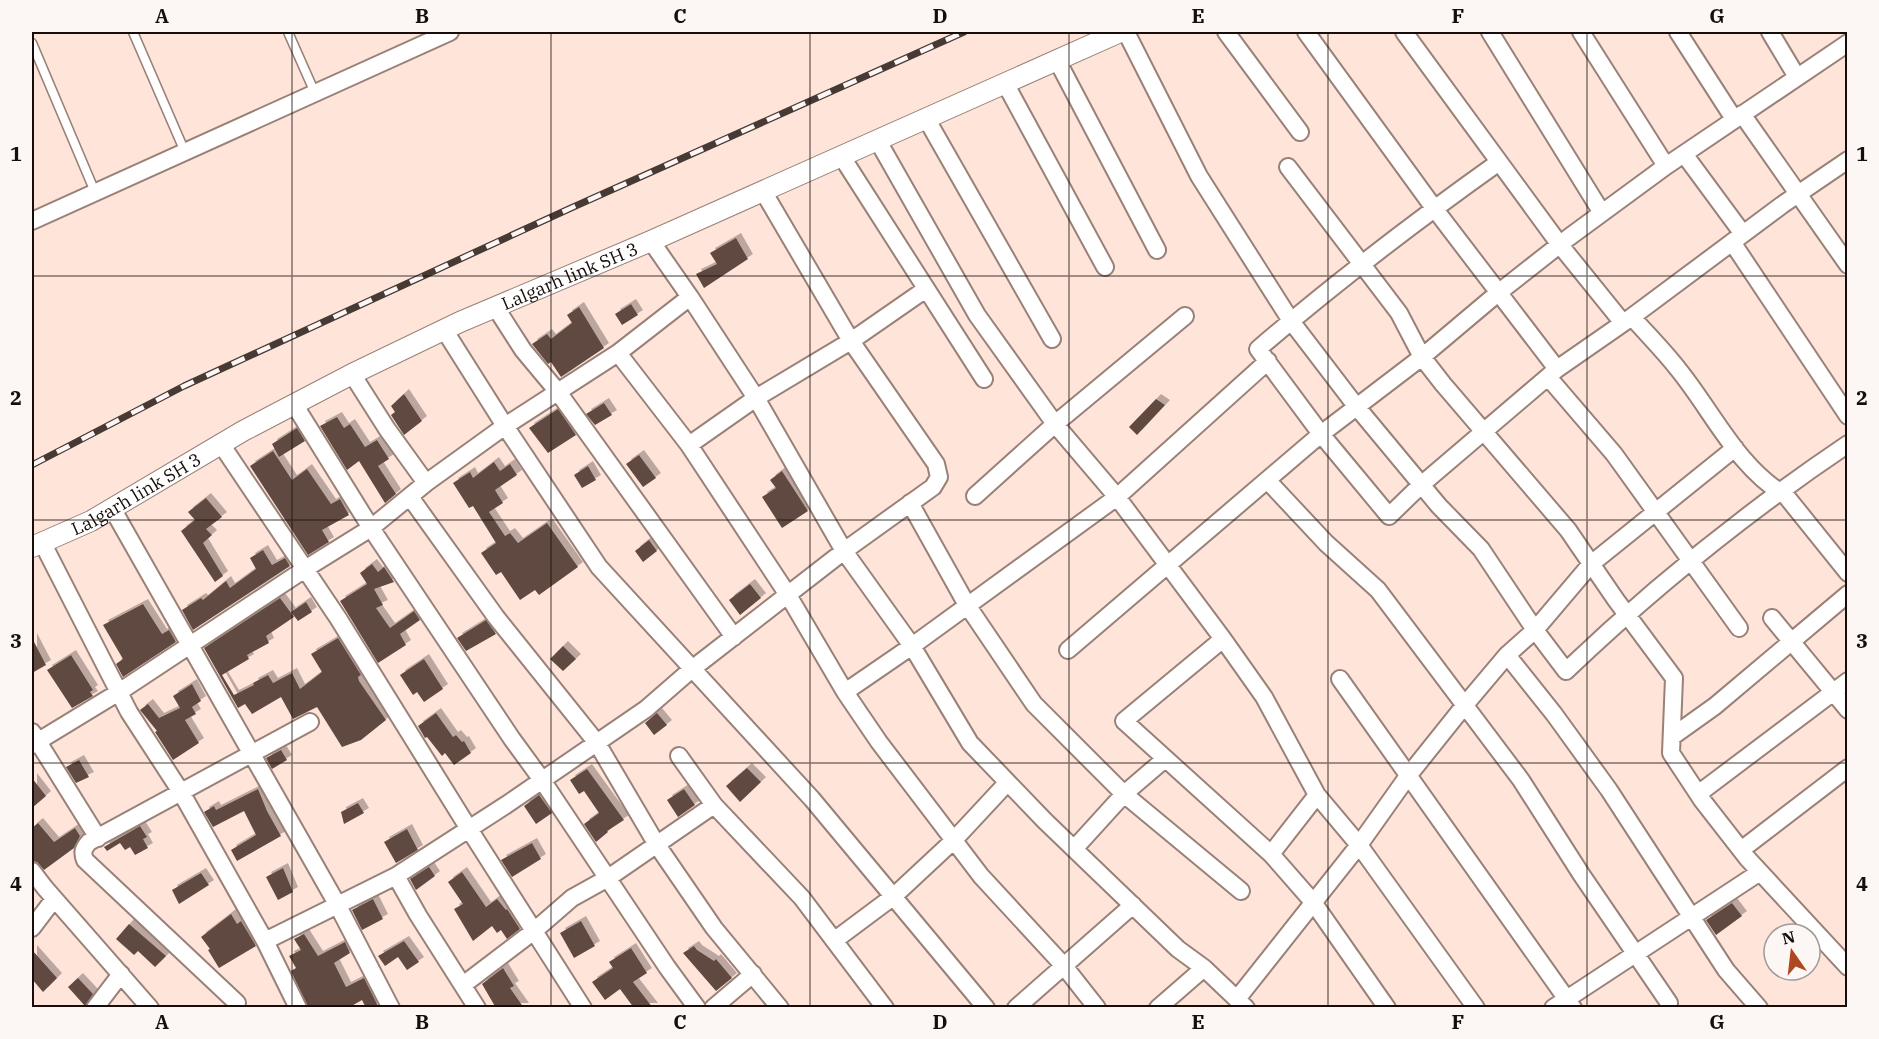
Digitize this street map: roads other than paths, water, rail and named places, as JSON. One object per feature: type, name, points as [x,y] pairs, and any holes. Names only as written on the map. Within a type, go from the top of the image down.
[{"type":"street","points":[[32,221],[450,32]]},
{"type":"street","name":"Lalgarh link SH 3","points":[[37,545],[91,521],[221,444],[352,374],[1120,32]]},
{"type":"street","points":[[1126,32],[1199,176],[1292,321],[1356,406],[1421,485],[1481,549],[1534,630],[1566,671],[1627,613],[1690,561],[1778,492],[1848,444]]},
{"type":"street","points":[[1226,32],[1300,132]]},
{"type":"street","points":[[1306,32],[1498,293],[1552,373],[1614,454],[1739,628]]},
{"type":"street","points":[[1404,32],[1560,245],[1628,320],[1678,370],[1740,456],[1778,492],[1786,496],[1848,573]]},
{"type":"street","points":[[1490,32],[1602,213]]},
{"type":"street","points":[[1581,32],[1666,166]]},
{"type":"street","points":[[1678,32],[1848,265]]},
{"type":"street","points":[[1770,32],[1797,77]]},
{"type":"street","points":[[1068,650],[1321,434],[1422,357],[1498,293],[1666,166],[1848,43]]},
{"type":"street","points":[[1057,60],[1157,250]]},
{"type":"street","points":[[1005,83],[1105,267]]},
{"type":"street","points":[[926,118],[1052,339]]},
{"type":"street","points":[[878,141],[977,315],[1055,424],[1117,497],[1223,639],[1264,697],[1317,795],[1359,845],[1476,1008]]},
{"type":"street","points":[[1684,154],[1848,416]]},
{"type":"street","points":[[842,157],[984,379]]},
{"type":"street","points":[[1498,162],[1362,264],[1258,349],[1321,434],[1389,516],[1421,485],[1552,373],[1628,320],[1797,194],[1848,160]]},
{"type":"street","points":[[1288,167],[1399,313],[1422,357],[1568,530],[1674,678],[1671,753],[1698,794],[1760,872],[1845,959]]},
{"type":"street","points":[[265,941],[396,876],[597,743],[646,709],[692,669],[844,551],[933,487],[939,477],[936,464],[851,340],[763,191]]},
{"type":"street","points":[[651,242],[756,398],[844,551],[912,646],[970,743],[1007,783],[1178,949],[1204,968],[1242,1003],[1313,902],[1359,845],[1408,776],[1507,655],[1534,630],[1591,564],[1735,448]]},
{"type":"street","points":[[689,445],[756,398],[851,340],[926,289]]},
{"type":"street","points":[[98,838],[33,739],[118,692],[371,528],[426,483],[505,426],[618,353],[690,297]]},
{"type":"street","points":[[496,308],[523,350],[558,392],[734,637]]},
{"type":"street","points":[[975,496],[1055,424],[1185,316]]},
{"type":"street","points":[[445,331],[599,567],[812,799],[986,1008]]},
{"type":"street","points":[[618,353],[689,445],[788,595],[845,692],[879,742],[981,876],[1064,966],[1097,1008]]},
{"type":"street","points":[[845,692],[1117,497],[1268,361]]},
{"type":"street","points":[[352,374],[387,429],[426,483]]},
{"type":"street","points":[[294,404],[371,528],[512,740],[542,780],[697,1008]]},
{"type":"street","points":[[221,444],[338,618],[583,1008]]},
{"type":"street","points":[[1267,480],[1326,543],[1378,590],[1521,780],[1581,874],[1669,1003]]},
{"type":"street","points":[[410,497],[496,616],[597,743],[657,845],[714,928],[780,1008]]},
{"type":"street","points":[[910,503],[967,605],[1034,704],[1124,794],[1241,891]]},
{"type":"street","points":[[112,508],[337,904],[391,1008]]},
{"type":"street","points":[[37,545],[118,692],[181,792],[265,941],[298,1008]]},
{"type":"street","points":[[1673,736],[1714,706],[1848,594]]},
{"type":"street","points":[[1772,618],[1848,710]]},
{"type":"street","points":[[1223,639],[1124,721],[1271,855],[1313,902],[1387,1008]]},
{"type":"street","points":[[1507,655],[1554,714],[1609,790],[1726,970],[1759,1008]]},
{"type":"street","points":[[1340,679],[1564,1005],[1635,952],[1760,872]]},
{"type":"street","points":[[1698,794],[1848,681]]},
{"type":"street","points":[[237,1003],[86,860],[83,854],[84,848],[98,838],[310,722]]},
{"type":"street","points":[[679,756],[714,805],[802,898],[885,1008]]},
{"type":"street","points":[[1074,849],[1124,794],[1165,759]]},
{"type":"street","points":[[1741,850],[1848,768]]},
{"type":"street","points":[[835,940],[894,896],[953,841],[1007,783]]},
{"type":"street","points":[[1271,855],[1317,795]]},
{"type":"street","points":[[463,985],[534,931],[572,898],[608,878],[714,805]]},
{"type":"street","points":[[32,871],[150,1008]]},
{"type":"street","points":[[396,876],[477,1008]]},
{"type":"street","points":[[32,928],[54,899]]},
{"type":"street","points":[[1016,1008],[1133,905]]},
{"type":"street","points":[[1158,1008],[1204,968]]},
{"type":"street","points":[[95,1008],[121,974]]},
{"type":"street","points":[[713,1008],[753,974]]},
{"type":"lane","points":[[133,32],[185,152]]},
{"type":"lane","points":[[288,32],[315,93]]},
{"type":"lane","points":[[32,43],[95,192]]},
{"type":"railway","points":[[32,465],[184,386],[571,208],[964,32]]}]
